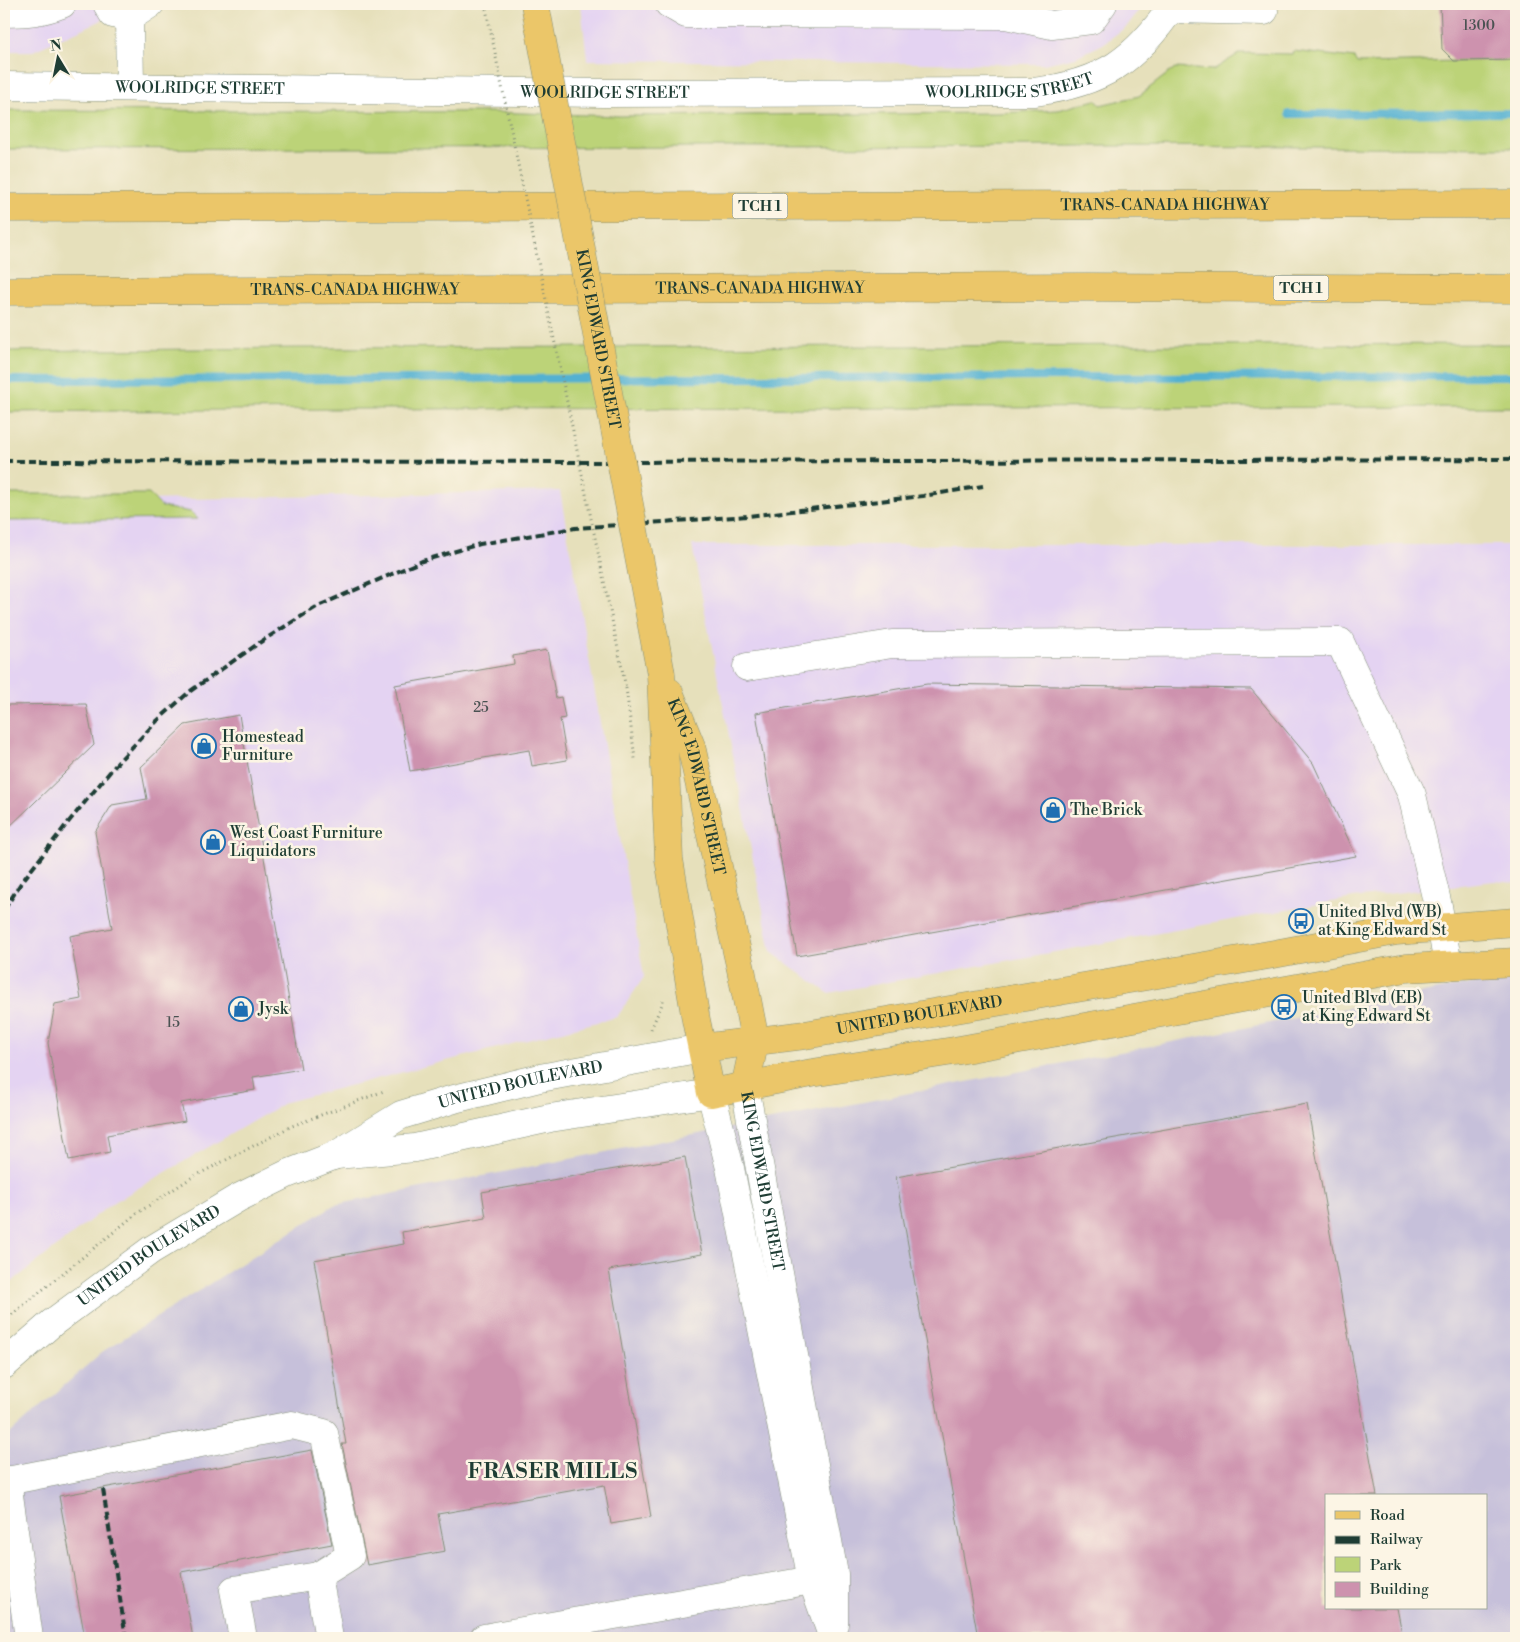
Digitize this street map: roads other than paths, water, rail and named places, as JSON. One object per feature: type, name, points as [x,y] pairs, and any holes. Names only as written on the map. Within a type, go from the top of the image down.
[{"type":"main road","name":"KING EDWARD STREET","points":[[536,4],[661,674],[669,860],[711,1093]]},
{"type":"main road","name":"TRANS-CANADA HIGHWAY","points":[[4,208],[1516,204]]},
{"type":"main road","name":"TRANS-CANADA HIGHWAY","points":[[4,291],[1067,287],[1516,289]]},
{"type":"main road","name":"KING EDWARD STREET","points":[[661,674],[691,746],[742,974],[755,1040],[745,1087]]},
{"type":"main road","name":"UNITED BOULEVARD","points":[[702,1048],[805,1035],[1396,931],[1516,922]]},
{"type":"main road","name":"UNITED BOULEVARD","points":[[711,1093],[812,1073],[964,1049],[1406,968],[1516,962]]},
{"type":"street","points":[[4,13],[25,13],[45,10],[62,4]]},
{"type":"street","points":[[669,4],[686,14],[1006,14],[1052,25],[1091,20],[1103,4]]},
{"type":"street","points":[[1172,6],[1264,11]]},
{"type":"street","name":"WOOLRIDGE STREET","points":[[4,86],[604,93],[1034,92],[1058,89],[1082,82],[1113,68],[1142,46],[1153,34],[1172,6]]},
{"type":"street","points":[[129,9],[130,87]]},
{"type":"street","points":[[747,667],[892,644],[1340,642],[1412,795],[1442,928],[1448,966]]},
{"type":"street","name":"UNITED BOULEVARD","points":[[4,1365],[52,1323],[151,1250],[238,1198],[286,1174],[336,1155],[401,1115],[454,1099],[540,1078],[702,1048]]},
{"type":"street","name":"KING EDWARD STREET","points":[[745,1087],[834,1574],[834,1638]]},
{"type":"street","name":"UNITED BOULEVARD","points":[[336,1155],[415,1148],[550,1118],[711,1093]]},
{"type":"street","name":"KING EDWARD STREET","points":[[711,1093],[730,1168],[812,1580],[834,1638]]},
{"type":"street","points":[[29,1638],[5,1480],[292,1425],[324,1433],[350,1556],[318,1576],[234,1590],[243,1638]]},
{"type":"street","points":[[318,1576],[329,1638]]},
{"type":"street","points":[[484,1638],[812,1580]]},
{"type":"waterway","points":[[1289,114],[1516,113]]},
{"type":"waterway","points":[[4,380],[1516,376]]},
{"type":"railway","points":[[4,461],[618,462],[1516,459]]},
{"type":"railway","points":[[4,910],[21,883],[66,825],[119,761],[157,721],[189,692],[262,641],[318,606],[422,561],[480,544],[575,528],[748,516],[923,496],[983,486]]},
{"type":"railway","points":[[103,1489],[126,1638]]},
{"type":"place","name":"Homestead Furniture","points":[[204,746]]},
{"type":"place","name":"The Brick","points":[[1053,810]]},
{"type":"place","name":"West Coast Furniture Liquidators","points":[[213,842]]},
{"type":"place","name":"United Blvd (WB) at King Edward St","points":[[1301,921]]},
{"type":"place","name":"United Blvd (EB) at King Edward St","points":[[1284,1007]]},
{"type":"place","name":"Jysk","points":[[241,1009]]},
{"type":"district","name":"FRASER MILLS","points":[[553,1472]]}]
